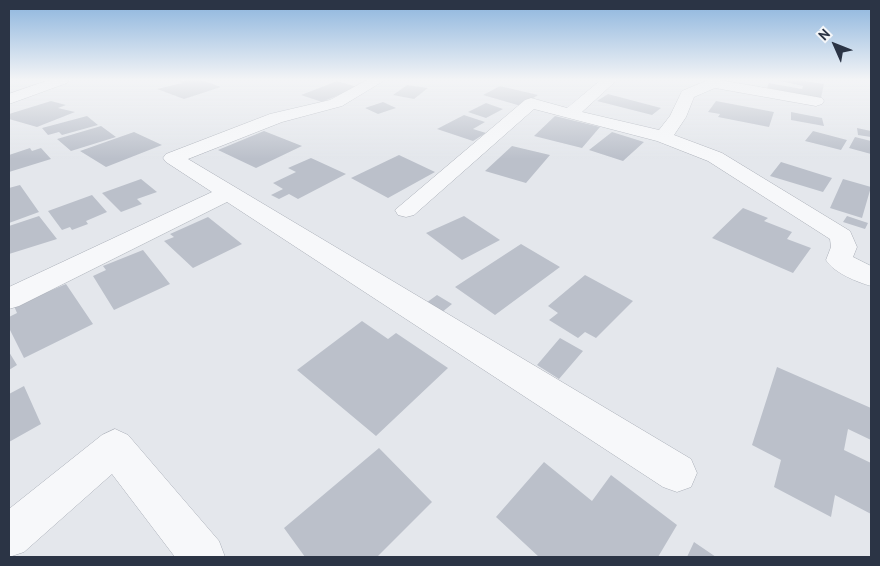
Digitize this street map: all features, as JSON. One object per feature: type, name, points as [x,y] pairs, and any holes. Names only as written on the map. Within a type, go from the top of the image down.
[{"type":"street","points":[[322,106],[276,118],[173,158],[677,473]]},
{"type":"street","points":[[406,210],[527,106]]},
{"type":"street","points":[[543,106],[663,137],[715,157],[841,236],[844,248],[839,260],[871,277]]},
{"type":"street","points":[[570,114],[579,106]]},
{"type":"street","points":[[663,137],[678,118],[682,106]]},
{"type":"street","points":[[9,299],[228,193]]},
{"type":"street","points":[[9,537],[115,447],[203,557]]},
{"type":"building","points":[[34,106],[62,106],[58,108],[75,112],[37,127],[9,119],[9,114]]},
{"type":"building","points":[[393,106],[396,108],[378,114],[365,108]]},
{"type":"building","points":[[479,106],[496,106],[503,109],[486,118],[468,112]]},
{"type":"building","points":[[618,106],[661,108],[652,115]]},
{"type":"building","points":[[712,106],[745,106],[774,112],[769,127],[718,117],[720,114],[708,112]]},
{"type":"building","points":[[791,112],[822,118],[824,126],[791,120]]},
{"type":"building","points":[[464,115],[485,122],[473,129],[486,133],[473,141],[437,129]]},
{"type":"building","points":[[87,116],[98,125],[62,135],[59,132],[48,135],[42,128]]},
{"type":"building","points":[[555,116],[600,127],[582,148],[534,136]]},
{"type":"building","points":[[101,126],[116,137],[71,151],[57,139]]},
{"type":"building","points":[[857,128],[871,131],[871,137],[858,135]]},
{"type":"building","points":[[264,131],[302,146],[256,168],[218,150]]},
{"type":"building","points":[[813,131],[847,140],[841,150],[805,141]]},
{"type":"building","points":[[134,132],[162,145],[106,167],[80,151]]},
{"type":"building","points":[[612,132],[644,142],[623,161],[589,150]]},
{"type":"building","points":[[855,137],[871,141],[871,154],[849,148]]},
{"type":"building","points":[[512,146],[550,155],[526,183],[485,171]]},
{"type":"building","points":[[30,148],[32,151],[41,148],[51,159],[9,172],[9,155]]},
{"type":"building","points":[[399,155],[435,172],[388,198],[351,178]]},
{"type":"building","points":[[311,158],[346,174],[298,199],[289,194],[279,199],[271,195],[283,189],[273,183],[296,172],[288,168]]},
{"type":"building","points":[[781,162],[832,178],[823,192],[770,176]]},
{"type":"building","points":[[141,179],[157,192],[137,199],[142,204],[121,212],[102,193]]},
{"type":"building","points":[[843,179],[871,187],[862,218],[830,208]]},
{"type":"building","points":[[20,185],[39,212],[9,223],[9,188]]},
{"type":"building","points":[[92,195],[107,212],[86,221],[88,224],[72,230],[70,227],[62,230],[48,211]]},
{"type":"building","points":[[743,208],[768,218],[764,221],[792,232],[787,239],[811,248],[793,273],[712,238]]},
{"type":"building","points":[[39,216],[57,239],[9,254],[9,226]]},
{"type":"building","points":[[464,216],[500,240],[462,260],[426,233]]},
{"type":"building","points":[[847,216],[868,223],[865,229],[843,222]]},
{"type":"building","points":[[208,217],[242,244],[193,268],[164,241],[174,237],[170,234]]},
{"type":"building","points":[[521,244],[560,267],[495,315],[455,287]]},
{"type":"building","points":[[143,250],[170,284],[114,310],[93,276],[106,270],[103,266]]},
{"type":"building","points":[[585,275],[633,301],[596,338],[585,332],[578,338],[549,320],[558,313],[548,306]]},
{"type":"building","points":[[66,284],[93,324],[24,358],[9,328],[9,317],[17,313],[14,306]]},
{"type":"building","points":[[437,295],[452,304],[435,318],[419,308]]},
{"type":"building","points":[[362,321],[388,339],[396,333],[448,368],[376,436],[297,370]]},
{"type":"building","points":[[560,338],[583,351],[559,379],[537,365]]},
{"type":"building","points":[[9,352],[17,365],[9,370]]},
{"type":"building","points":[[777,367],[871,408],[871,440],[848,429],[844,450],[871,463],[871,514],[835,495],[831,517],[774,487],[781,460],[752,445]]},
{"type":"building","points":[[24,386],[41,424],[9,442],[9,394]]},
{"type":"building","points":[[379,448],[432,502],[377,557],[305,557],[284,528]]},
{"type":"building","points":[[544,462],[592,501],[611,475],[677,525],[658,557],[539,557],[496,517]]},
{"type":"building","points":[[694,542],[716,557],[687,557]]}]
